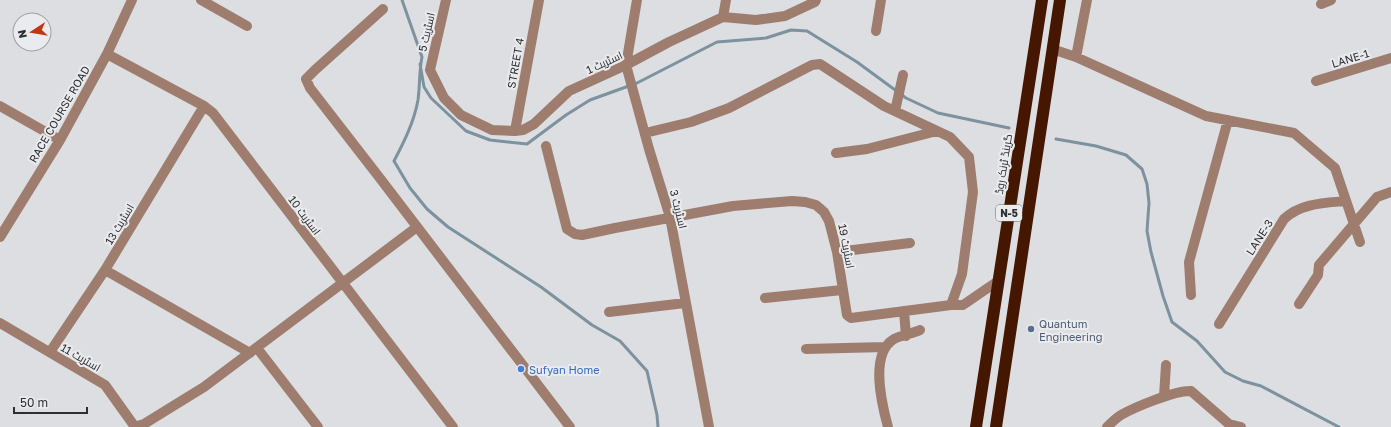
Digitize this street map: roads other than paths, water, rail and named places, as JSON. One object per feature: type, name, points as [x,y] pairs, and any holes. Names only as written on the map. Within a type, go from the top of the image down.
[{"type":"highway","name":"گرینڈ ٹرنک روڈ","points":[[976,427],[1042,0]]},
{"type":"highway","name":"N-5","points":[[996,427],[1060,1]]},
{"type":"street","name":"RACE COURSE ROAD","points":[[0,237],[60,140],[107,54],[132,0]]},
{"type":"street","points":[[201,0],[248,26]]},
{"type":"street","name":"اسٹریٹ 5","points":[[430,70],[446,0]]},
{"type":"street","name":"STREET 4","points":[[515,131],[539,0]]},
{"type":"street","name":"اسٹریٹ 3","points":[[637,0],[626,65],[670,217],[709,427]]},
{"type":"street","points":[[726,0],[723,17],[756,20],[785,16],[815,2],[816,0]]},
{"type":"street","points":[[876,31],[881,0]]},
{"type":"street","points":[[1076,57],[1087,0]]},
{"type":"street","points":[[383,8],[306,79],[310,88],[570,427]]},
{"type":"street","name":"اسٹریٹ 1","points":[[430,70],[444,98],[461,115],[492,130],[524,130],[534,124],[569,91],[626,65],[669,42],[723,17]]},
{"type":"street","points":[[1052,49],[1076,57],[1206,116],[1294,133],[1335,168],[1360,242]]},
{"type":"street","name":"اسٹریٹ 10","points":[[107,54],[204,106],[214,113],[453,427]]},
{"type":"street","name":"LANE-1","points":[[1316,80],[1391,58]]},
{"type":"street","points":[[645,133],[691,122],[729,108],[816,64],[820,64],[884,106],[950,137],[969,157],[973,192],[962,274],[951,304]]},
{"type":"street","points":[[895,111],[903,75]]},
{"type":"street","points":[[0,106],[60,140]]},
{"type":"street","name":"اسٹریٹ 13","points":[[50,352],[104,270],[204,106]]},
{"type":"street","points":[[1191,295],[1189,262],[1228,120]]},
{"type":"street","points":[[836,153],[867,149],[937,131]]},
{"type":"street","name":"اسٹریٹ 19","points":[[546,146],[567,229],[582,236],[670,217],[733,206],[792,201],[816,205],[824,212],[829,221],[837,252],[847,315],[851,318],[904,312],[951,304],[963,306],[998,281]]},
{"type":"street","points":[[1299,304],[1318,275],[1319,265],[1377,197],[1391,192]]},
{"type":"street","name":"LANE-3","points":[[1219,324],[1284,218],[1292,211],[1304,206],[1346,201]]},
{"type":"street","points":[[140,426],[204,387],[417,227]]},
{"type":"street","points":[[837,252],[910,243]]},
{"type":"street","points":[[104,270],[253,351],[318,427]]},
{"type":"street","points":[[765,298],[842,290]]},
{"type":"street","points":[[609,312],[685,303]]},
{"type":"street","points":[[904,312],[906,336]]},
{"type":"street","name":"اسٹریٹ 11","points":[[0,323],[105,385],[140,426]]},
{"type":"street","points":[[888,427],[882,404],[879,383],[880,362],[885,347],[894,339],[920,330]]},
{"type":"street","points":[[806,349],[885,347]]},
{"type":"street","points":[[1164,396],[1166,365]]},
{"type":"street","points":[[1107,427],[1121,415],[1164,396],[1186,391],[1191,391],[1229,424],[1242,427]]},
{"type":"waterway","points":[[402,0],[422,57],[419,95],[414,116],[394,161],[410,188],[427,209],[448,227],[541,287],[592,325],[620,341],[647,371],[657,415],[658,427]]},
{"type":"waterway","points":[[420,64],[424,87],[431,98],[466,131],[490,140],[527,144],[566,115],[590,100],[637,83],[717,42],[766,38],[791,30],[807,31],[857,62],[906,98],[938,113],[1009,128]]},
{"type":"waterway","points":[[1056,139],[1096,146],[1126,155],[1142,169],[1147,184],[1149,203],[1147,231],[1151,252],[1172,322],[1197,341],[1225,372],[1243,381],[1261,386],[1339,427]]},
{"type":"place","name":"Quantum Engineering","points":[[1031,329]]},
{"type":"place","name":"Sufyan Home","points":[[521,369]]}]
